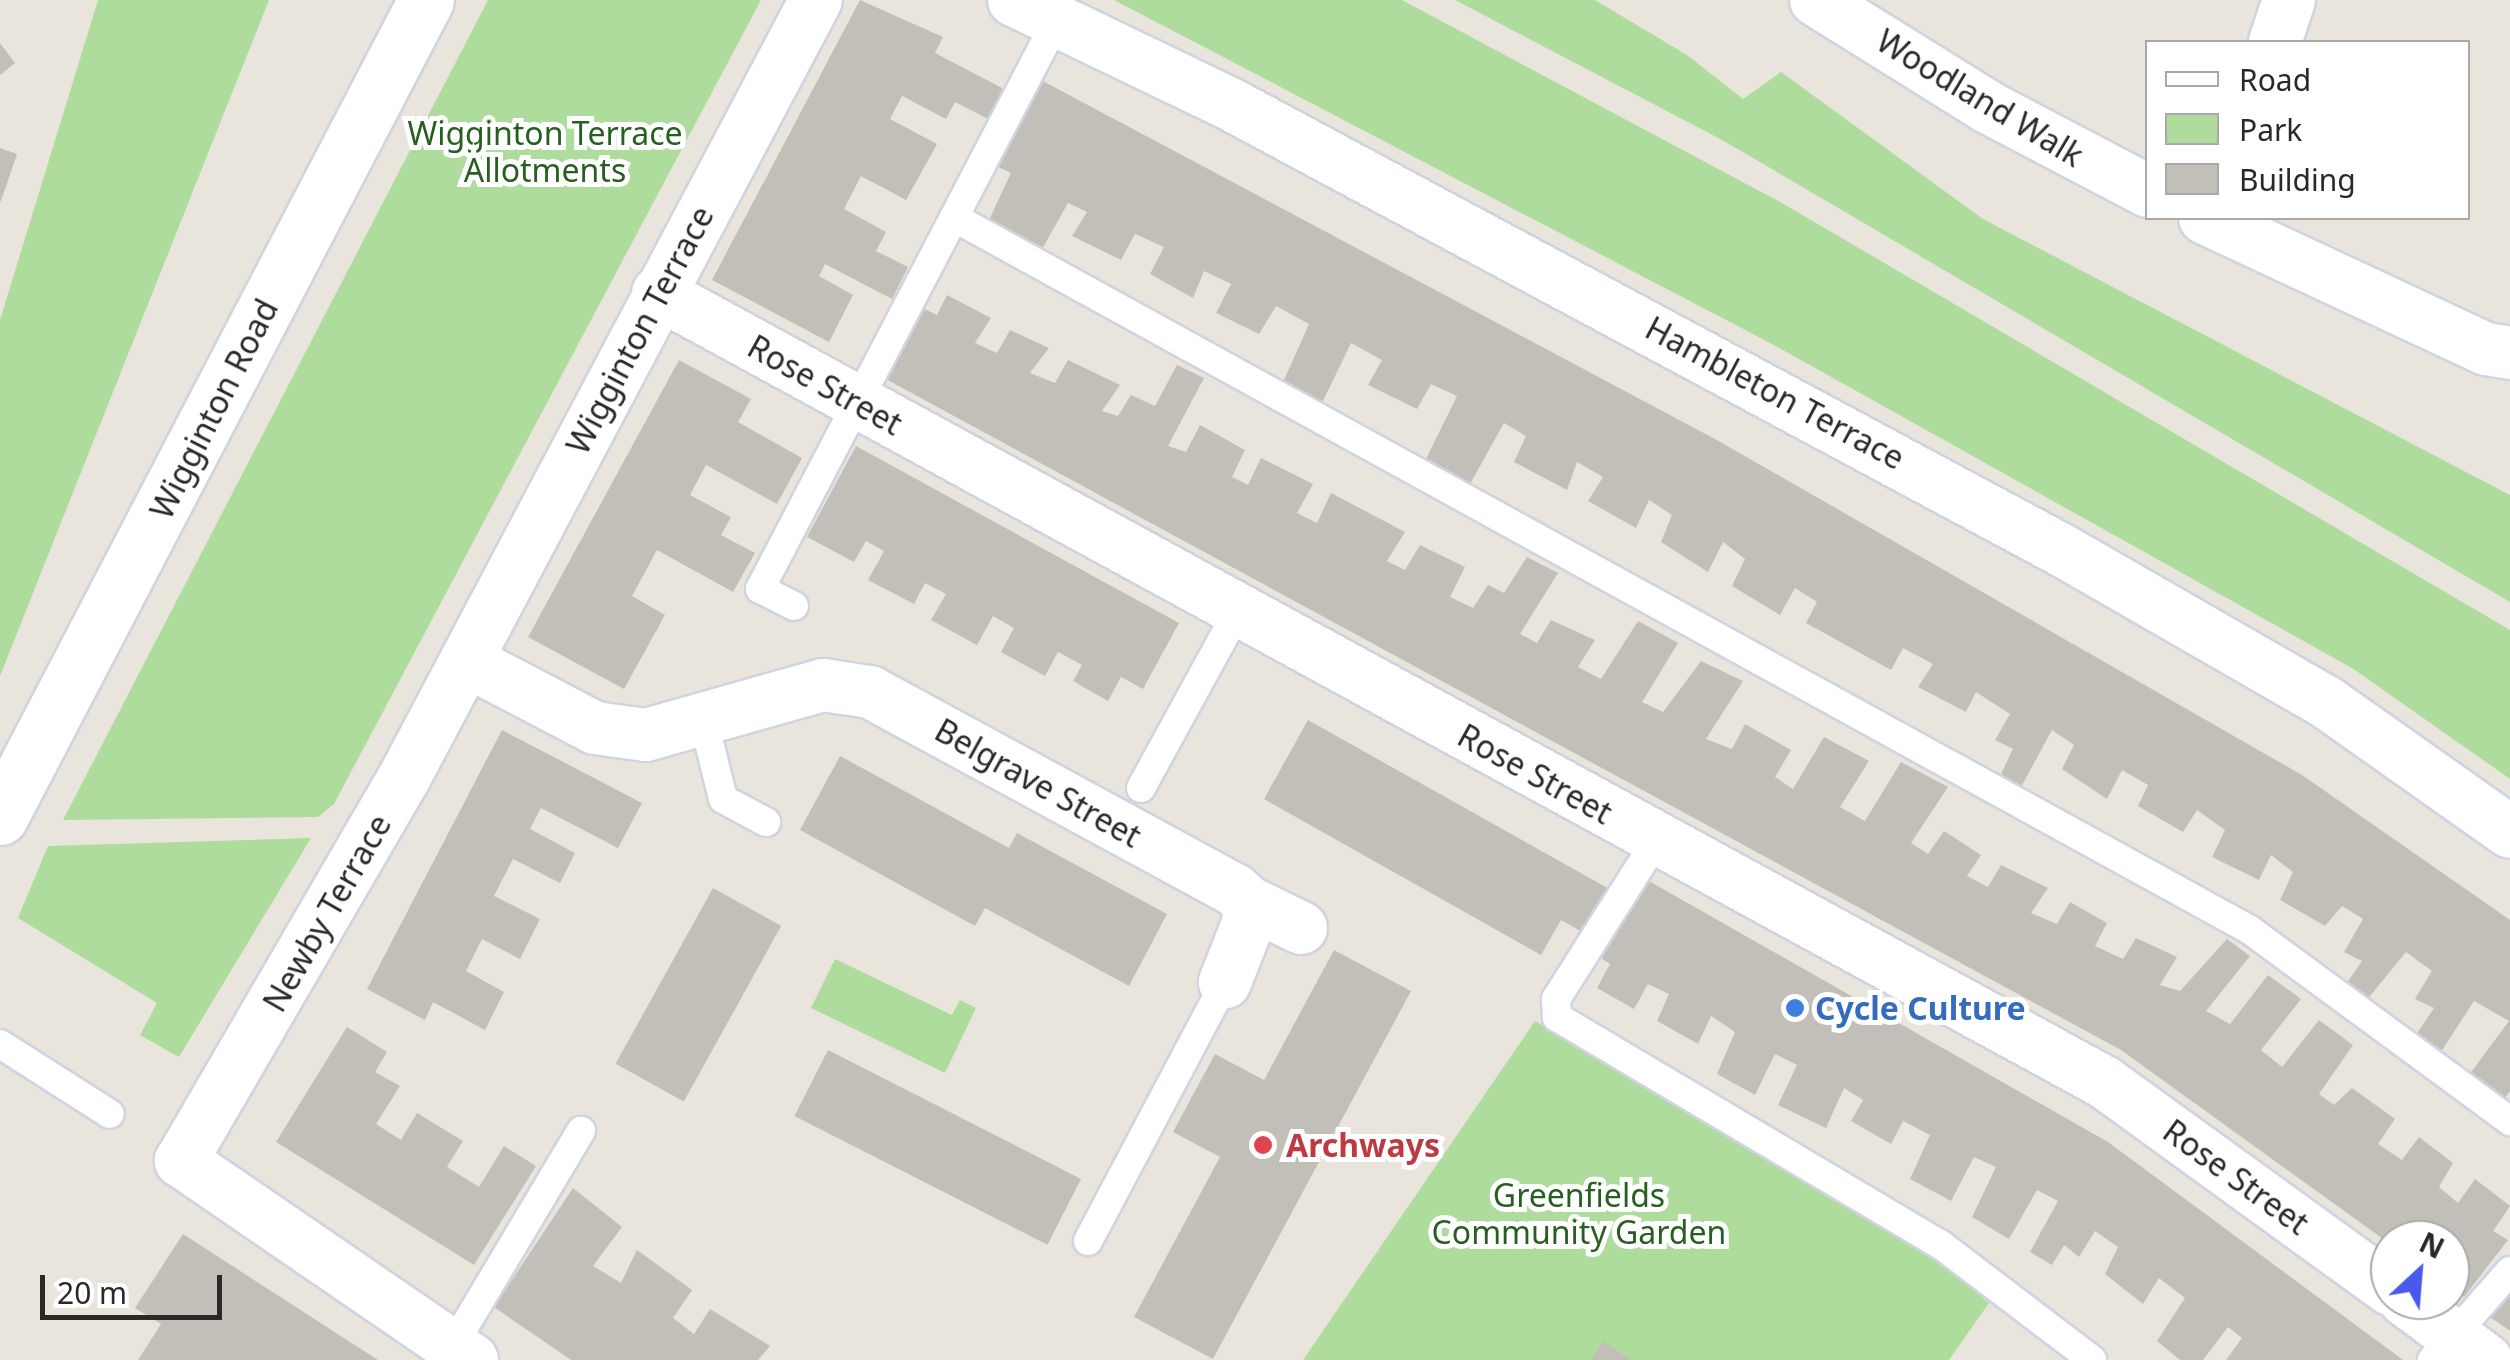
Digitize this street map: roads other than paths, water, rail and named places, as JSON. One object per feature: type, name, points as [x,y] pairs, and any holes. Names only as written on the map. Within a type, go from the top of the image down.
[{"type":"main road","name":"Wigginton Road","points":[[0,818],[426,0]]},
{"type":"street","name":"Wigginton Terrace","points":[[468,662],[658,293],[816,0]]},
{"type":"street","name":"Woodland Walk","points":[[1816,0],[1872,15],[2003,116],[2145,189]]},
{"type":"street","points":[[2276,40],[2289,0]]},
{"type":"street","name":"Hambleton Terrace","points":[[1036,9],[1749,378],[2065,552],[2326,702],[2510,832]]},
{"type":"street","points":[[2209,220],[2486,349],[2510,353]]},
{"type":"street","name":"Rose Street","points":[[658,293],[1656,841],[2104,1082],[2370,1275]]},
{"type":"street","name":"Belgrave Street","points":[[468,662],[594,728],[646,735],[704,722],[823,685],[870,692],[1301,928]]},
{"type":"street","name":"Newby Terrace","points":[[457,1356],[180,1161],[468,662]]},
{"type":"street","points":[[1226,982],[1249,921],[1248,902]]},
{"type":"street","points":[[2425,1320],[2457,1352]]},
{"type":"lane","points":[[794,606],[760,588],[955,218],[1036,9]]},
{"type":"lane","points":[[955,218],[2250,930],[2510,1120]]},
{"type":"lane","points":[[1141,788],[1238,611]]},
{"type":"lane","points":[[704,722],[722,800],[766,822]]},
{"type":"lane","points":[[1656,841],[1556,1000],[1556,1017],[1940,1244],[2092,1360]]},
{"type":"lane","points":[[1088,1240],[1226,982]]},
{"type":"lane","points":[[0,1044],[110,1114]]},
{"type":"lane","points":[[457,1356],[581,1131]]},
{"type":"lane","points":[[2457,1352],[2510,1271]]},
{"type":"place","name":"Cycle Culture","points":[[1795,1008]]},
{"type":"place","name":"Archways","points":[[1263,1145]]},
{"type":"park label","name":"Wigginton Terrace Allotments","points":[[545,152]]},
{"type":"park label","name":"Greenfields Community Garden","points":[[1579,1214]]}]
